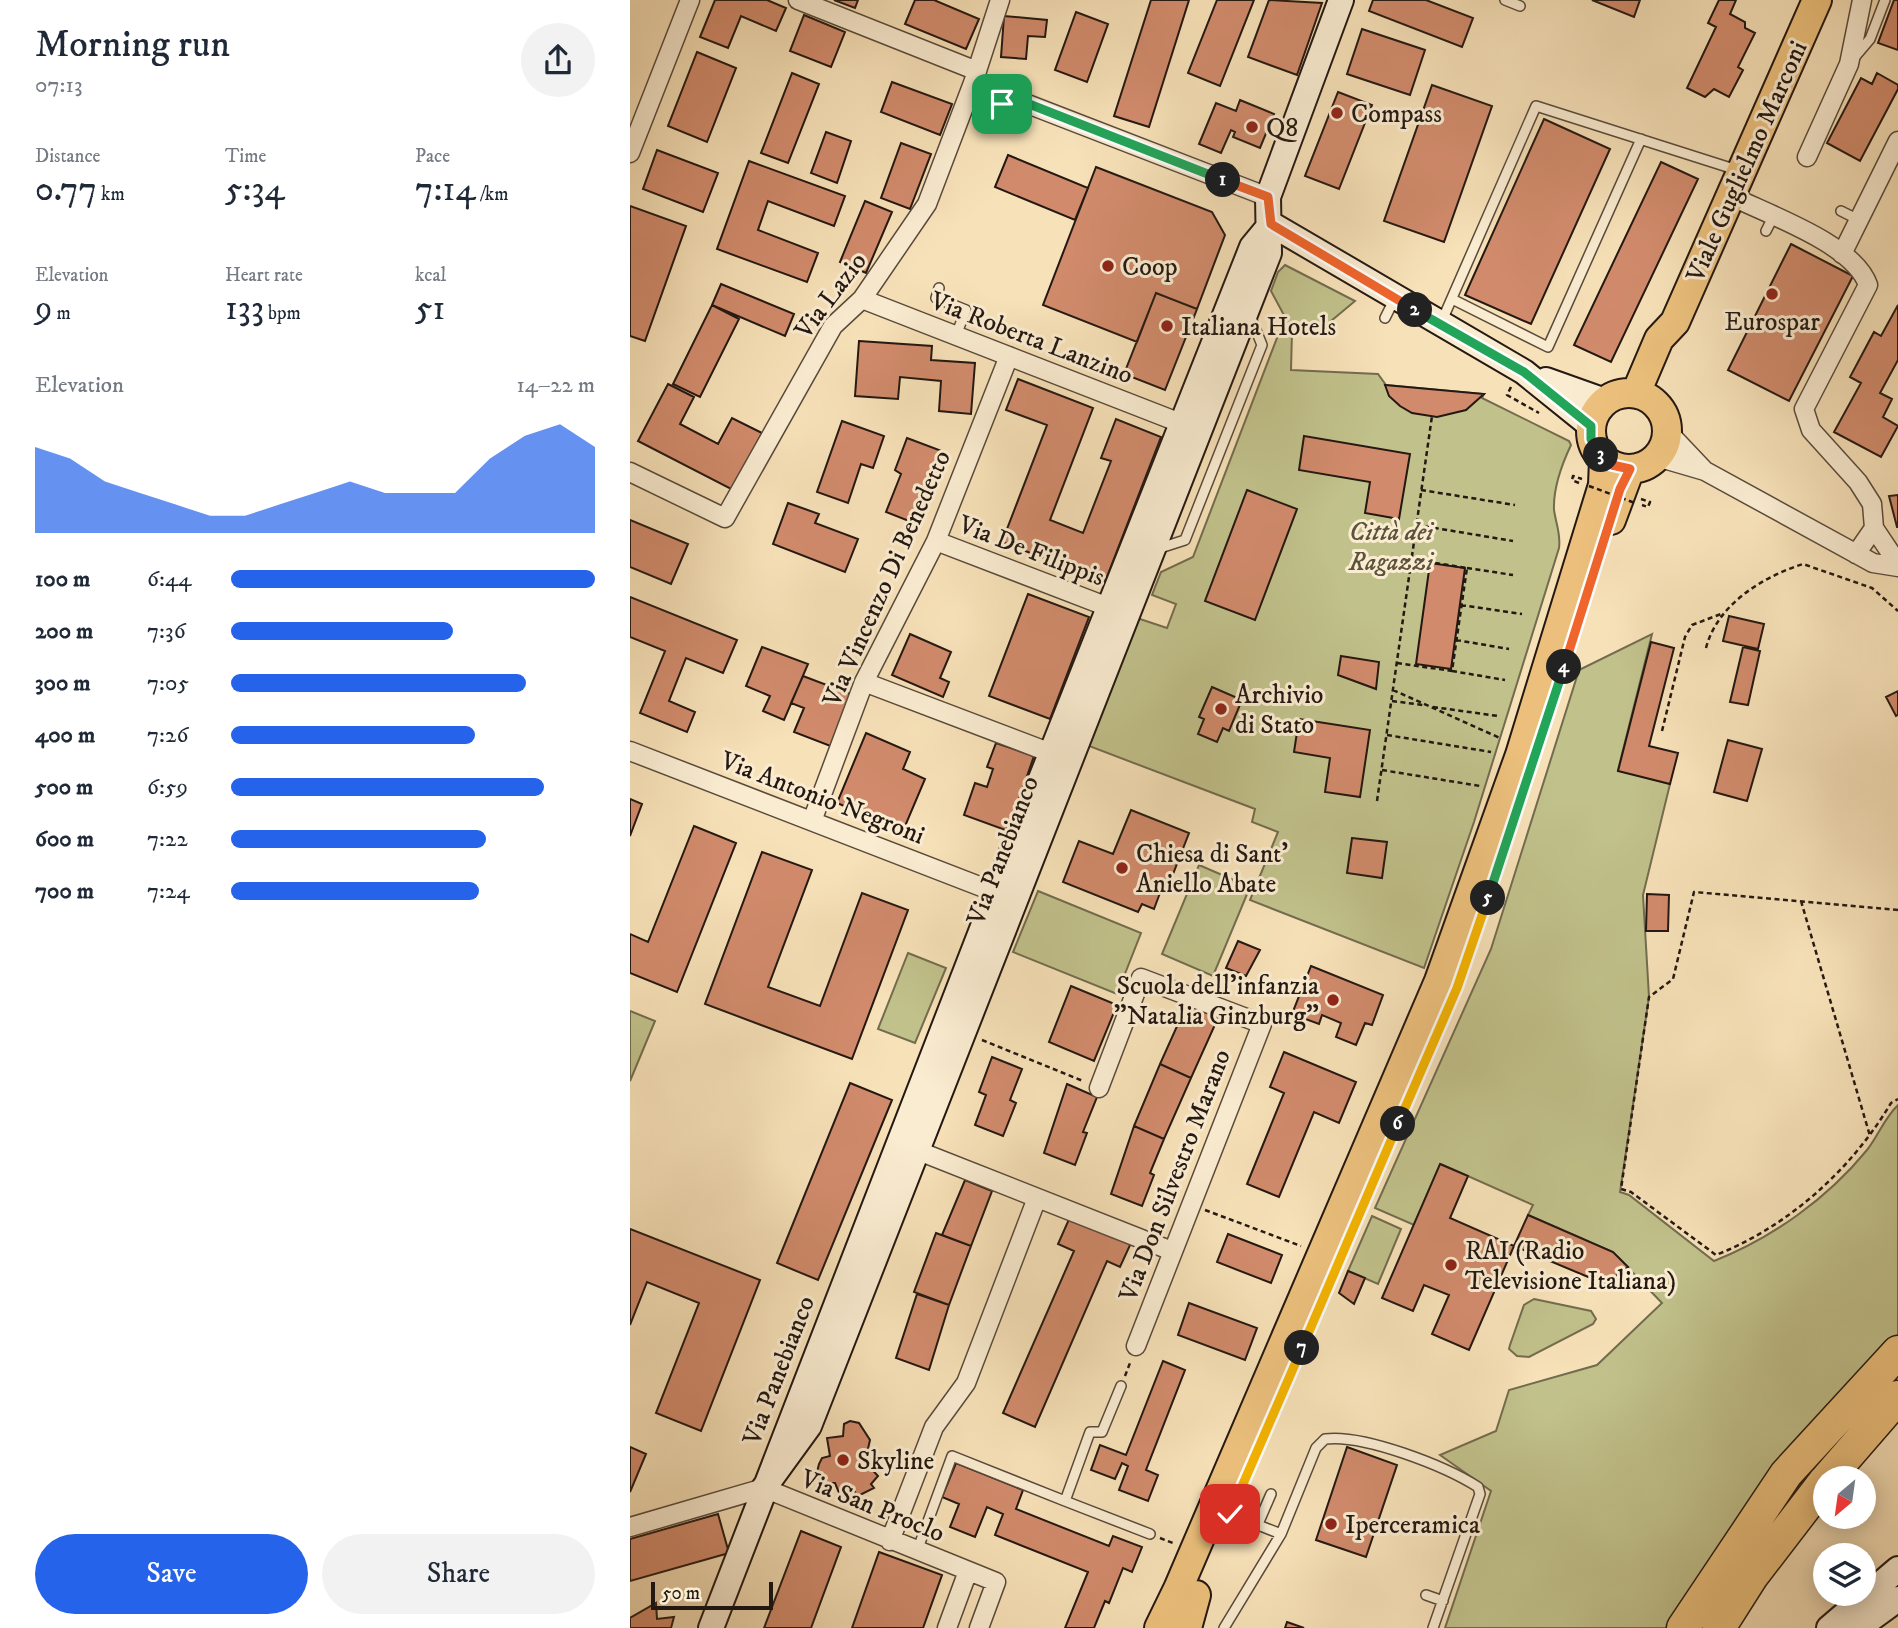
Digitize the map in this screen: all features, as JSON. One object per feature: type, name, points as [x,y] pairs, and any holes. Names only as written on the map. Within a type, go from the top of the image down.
[{"type":"highway","points":[[1683,1628],[1786,1474],[1898,1352]]},
{"type":"highway","points":[[1838,1466],[1898,1397]]},
{"type":"highway","points":[[1719,1628],[1752,1576],[1813,1497]]},
{"type":"main road","name":"Viale Guglielmo Marconi","points":[[1644,397],[1672,346],[1675,322],[1736,184],[1808,7]]},
{"type":"main road","points":[[1159,1628],[1439,981],[1520,755],[1603,485],[1595,470],[1591,439],[1591,426],[1598,408],[1605,401],[1625,393],[1644,397],[1665,419],[1662,444],[1640,467],[1595,470]]},
{"type":"main road","points":[[1181,1628],[1457,988],[1539,747],[1620,489],[1630,469]]},
{"type":"main road","points":[[1187,1628],[1196,1595]]},
{"type":"street","points":[[630,153],[690,0]]},
{"type":"street","points":[[798,0],[975,77],[1004,100],[1268,197]]},
{"type":"street","name":"Via Lazio","points":[[630,472],[725,518],[833,326],[862,299],[927,204],[975,77],[1000,0]]},
{"type":"street","name":"Via Panebianco","points":[[710,1628],[764,1488],[1005,896],[1066,780],[1269,253],[1271,224],[1268,197],[1341,0]]},
{"type":"street","points":[[1807,157],[1849,64],[1862,0]]},
{"type":"street","points":[[1842,254],[1857,219],[1898,141]]},
{"type":"street","points":[[1736,184],[1770,224],[1822,240],[1864,272],[1868,285],[1804,409],[1811,430],[1858,482],[1872,504],[1874,528],[1898,565]]},
{"type":"street","points":[[1271,224],[1390,308],[1440,325],[1591,426]]},
{"type":"street","name":"Via Panebianco","points":[[764,1488],[809,1426],[962,1032],[1051,752],[1252,247],[1271,224]]},
{"type":"street","name":"Via Roberta Lanzino","points":[[862,299],[1182,424]]},
{"type":"street","name":"Via Vincenzo Di Benedetto","points":[[812,821],[864,682],[936,541],[1009,356]]},
{"type":"street","points":[[1518,379],[1605,401]]},
{"type":"street","points":[[1662,444],[1705,471],[1873,563],[1898,565]]},
{"type":"street","points":[[1662,444],[1705,471]]},
{"type":"street","points":[[1856,554],[1874,528]]},
{"type":"street","name":"Via De Filippis","points":[[936,541],[1108,607]]},
{"type":"street","points":[[864,682],[1051,752]]},
{"type":"street","name":"Via Antonio Negroni","points":[[630,751],[1005,896]]},
{"type":"street","name":"Via Don Silvestro Marano","points":[[1099,1088],[1141,978],[1262,1024],[1189,1204],[1136,1346]]},
{"type":"street","points":[[916,1150],[1172,1251]]},
{"type":"street","points":[[890,1541],[934,1427],[966,1383],[1037,1198]]},
{"type":"street","points":[[630,1527],[764,1488]]},
{"type":"street","name":"Via San Proclo","points":[[764,1488],[996,1582],[979,1628]]},
{"type":"street","points":[[1829,1628],[1898,1569]]},
{"type":"street","points":[[947,1628],[965,1570]]},
{"type":"street","points":[[1857,1628],[1898,1599]]},
{"type":"lane","points":[[1505,0],[1520,6]]},
{"type":"lane","points":[[1849,64],[1870,39],[1885,0]]},
{"type":"lane","points":[[1440,325],[1536,106],[1640,139],[1736,184]]},
{"type":"lane","points":[[1452,299],[1548,347],[1640,139]]},
{"type":"lane","points":[[1840,211],[1857,219]]},
{"type":"lane","points":[[939,288],[936,298],[966,310],[957,335]]},
{"type":"lane","points":[[1065,1501],[1090,1432],[1102,1432],[1121,1386]]},
{"type":"lane","points":[[1224,1628],[1281,1534],[1316,1448],[1325,1439],[1338,1437],[1447,1468],[1478,1487],[1480,1494],[1433,1628]]},
{"type":"lane","points":[[917,1551],[952,1456],[1150,1534]]},
{"type":"lane","points":[[1258,1524],[1271,1494]]},
{"type":"lane","points":[[1230,1514],[1281,1534]]},
{"type":"lane","points":[[1426,1595],[1443,1601]]},
{"type":"path","points":[[1518,379],[1507,395],[1548,417]]},
{"type":"path","points":[[1377,801],[1432,416]]},
{"type":"path","points":[[1595,470],[1573,476],[1572,480],[1648,507],[1650,502],[1637,498]]},
{"type":"path","points":[[1421,491],[1515,505]]},
{"type":"path","points":[[1416,525],[1513,541]]},
{"type":"path","points":[[1412,559],[1513,575]]},
{"type":"path","points":[[1706,648],[1710,631],[1721,614],[1739,598],[1803,564],[1872,588],[1898,611]]},
{"type":"path","points":[[1452,671],[1467,568]]},
{"type":"path","points":[[1461,605],[1522,614]]},
{"type":"path","points":[[1662,731],[1685,636],[1692,625],[1721,614]]},
{"type":"path","points":[[1456,640],[1509,649]]},
{"type":"path","points":[[1397,663],[1505,680]]},
{"type":"path","points":[[1393,690],[1500,738]]},
{"type":"path","points":[[1392,701],[1498,716]]},
{"type":"path","points":[[1387,735],[1491,752]]},
{"type":"path","points":[[1382,770],[1480,786]]},
{"type":"path","points":[[1898,910],[1694,892],[1673,979],[1649,997],[1621,1189],[1631,1192],[1716,1255],[1749,1242],[1807,1202],[1870,1136],[1891,1103],[1898,1100]]},
{"type":"path","points":[[1801,901],[1870,1136]]},
{"type":"path","points":[[962,1032],[1099,1088]]},
{"type":"path","points":[[1189,1204],[1311,1251]]},
{"type":"path","points":[[1121,1386],[1136,1346]]},
{"type":"path","points":[[1150,1534],[1179,1545]]},
{"type":"green space","name":"Città dei Ragazzi","points":[[1285,265],[1355,301],[1325,326],[1292,331],[1291,370],[1378,374],[1386,385],[1484,394],[1482,398],[1569,441],[1571,445],[1561,468],[1555,493],[1554,510],[1559,548],[1474,822],[1424,968],[1250,900],[1278,832],[1252,822],[1255,809],[1089,746],[1137,618],[1167,628],[1176,604],[1152,595],[1161,572],[1193,557],[1285,317],[1271,291],[1278,272]]},
{"type":"green space","points":[[1652,634],[1618,770],[1670,784],[1643,895],[1649,997],[1620,1192],[1629,1195],[1714,1261],[1757,1241],[1816,1201],[1867,1150],[1898,1105],[1898,1339],[1676,1628],[1445,1628],[1491,1491],[1440,1455],[1496,1431],[1509,1390],[1597,1365],[1662,1303],[1613,1252],[1528,1215],[1533,1205],[1441,1164],[1414,1225],[1375,1208],[1491,949],[1579,670]]},
{"type":"green space","points":[[1199,865],[1250,887],[1213,976],[1162,954]]},
{"type":"green space","points":[[1038,891],[1141,933],[1117,994],[1013,952]]},
{"type":"green space","points":[[908,953],[946,968],[915,1043],[878,1029]]},
{"type":"green space","points":[[630,1011],[655,1021],[630,1081]]},
{"type":"green space","points":[[1372,1216],[1401,1229],[1378,1284],[1348,1271]]},
{"type":"green space","points":[[1534,1299],[1591,1311],[1596,1319],[1593,1324],[1529,1357],[1517,1356],[1509,1349],[1510,1345],[1524,1305]]},
{"type":"building","points":[[715,0],[767,0],[786,8],[776,31],[741,16],[728,48],[700,37]]},
{"type":"building","points":[[834,0],[858,0],[855,8]]},
{"type":"building","points":[[915,0],[934,0],[979,19],[966,49],[905,24]]},
{"type":"building","points":[[1151,0],[1189,0],[1149,127],[1114,116]]},
{"type":"building","points":[[1217,0],[1254,0],[1220,86],[1188,73]]},
{"type":"building","points":[[1269,0],[1322,3],[1297,75],[1248,57]]},
{"type":"building","points":[[1373,0],[1426,0],[1473,18],[1462,47],[1369,11]]},
{"type":"building","points":[[1592,0],[1640,0],[1634,17]]},
{"type":"building","points":[[1719,0],[1736,0],[1730,14],[1745,22],[1745,28],[1755,33],[1738,67],[1743,70],[1729,97],[1714,89],[1705,97],[1687,88],[1716,27],[1708,23]]},
{"type":"building","points":[[1894,0],[1898,0],[1898,50],[1878,43]]},
{"type":"building","points":[[1076,12],[1108,24],[1087,82],[1055,70]]},
{"type":"building","points":[[804,15],[845,32],[831,67],[790,51]]},
{"type":"building","points":[[1004,16],[1047,20],[1045,37],[1028,36],[1026,59],[1001,57]]},
{"type":"building","points":[[1362,29],[1425,50],[1410,95],[1347,74]]},
{"type":"building","points":[[697,52],[736,68],[707,142],[668,126]]},
{"type":"building","points":[[792,73],[819,84],[788,163],[761,153]]},
{"type":"building","points":[[1877,73],[1898,85],[1898,89],[1860,161],[1827,143],[1861,78],[1872,84]]},
{"type":"building","points":[[892,82],[952,104],[940,135],[881,112]]},
{"type":"building","points":[[1432,85],[1492,106],[1444,242],[1384,221]]},
{"type":"building","points":[[1338,92],[1372,105],[1339,189],[1305,176]]},
{"type":"building","points":[[1240,100],[1274,114],[1260,148],[1233,137],[1235,132],[1231,130],[1221,153],[1199,144],[1216,103],[1236,111]]},
{"type":"building","points":[[1544,119],[1610,149],[1531,324],[1465,295]]},
{"type":"building","points":[[826,132],[851,141],[837,183],[811,173]]},
{"type":"building","points":[[901,143],[931,154],[910,209],[881,198]]},
{"type":"building","points":[[657,150],[718,173],[703,212],[643,189]]},
{"type":"building","points":[[1008,155],[1088,188],[1075,220],[995,187]]},
{"type":"building","points":[[749,161],[845,196],[834,226],[768,201],[758,230],[818,253],[807,282],[717,249]]},
{"type":"building","points":[[1661,162],[1698,179],[1611,362],[1574,345]]},
{"type":"building","points":[[1096,167],[1212,212],[1225,235],[1197,309],[1156,293],[1137,342],[1043,305]]},
{"type":"building","points":[[865,201],[892,212],[866,273],[840,262]]},
{"type":"building","points":[[630,206],[686,226],[645,341],[630,336]]},
{"type":"building","points":[[1791,244],[1853,276],[1789,401],[1728,370]]},
{"type":"building","points":[[721,284],[794,314],[785,336],[712,305]]},
{"type":"building","name":"Italiana Hotels","points":[[1156,293],[1197,309],[1165,390],[1124,374]]},
{"type":"building","points":[[712,305],[739,319],[700,397],[673,384]]},
{"type":"building","points":[[1898,305],[1898,360],[1880,393],[1892,399],[1883,417],[1898,426],[1881,457],[1834,432],[1861,383],[1850,377],[1874,332],[1881,336]]},
{"type":"building","points":[[859,341],[932,346],[931,360],[975,363],[971,414],[939,411],[941,381],[900,377],[898,399],[855,396]]},
{"type":"building","points":[[1018,379],[1093,408],[1050,520],[1083,533],[1111,461],[1101,458],[1116,419],[1161,437],[1105,582],[1002,542],[1047,425],[1006,410]]},
{"type":"building","points":[[668,384],[694,397],[680,424],[718,444],[732,418],[762,433],[733,490],[638,441]]},
{"type":"building","points":[[1385,385],[1484,394],[1466,410],[1437,417],[1412,413],[1400,406],[1389,396]]},
{"type":"building","points":[[842,421],[884,436],[873,468],[861,464],[848,503],[817,492]]},
{"type":"building","points":[[1304,436],[1410,454],[1399,519],[1365,513],[1370,482],[1299,470]]},
{"type":"building","points":[[907,438],[947,453],[919,525],[886,512],[901,474],[895,470]]},
{"type":"building","points":[[1247,490],[1297,509],[1255,620],[1205,601]]},
{"type":"building","points":[[1898,495],[1898,527],[1897,527],[1889,496]]},
{"type":"building","points":[[788,503],[819,514],[815,523],[858,539],[845,572],[773,544]]},
{"type":"building","points":[[630,520],[688,544],[671,584],[630,567]]},
{"type":"building","points":[[1430,563],[1465,568],[1451,669],[1416,664]]},
{"type":"building","points":[[1028,594],[1089,617],[1050,719],[989,696]]},
{"type":"building","points":[[630,597],[737,640],[723,673],[686,658],[669,701],[695,712],[687,732],[640,713],[665,651],[630,637]]},
{"type":"building","points":[[1729,616],[1764,624],[1758,649],[1723,641]]},
{"type":"building","points":[[910,634],[951,652],[940,678],[949,682],[943,697],[892,675]]},
{"type":"building","points":[[1651,642],[1674,648],[1649,746],[1678,753],[1670,784],[1618,771]]},
{"type":"building","points":[[762,647],[808,664],[784,720],[763,711],[770,696],[746,686]]},
{"type":"building","points":[[1743,647],[1760,651],[1748,705],[1730,702]]},
{"type":"building","points":[[1341,656],[1379,662],[1376,689],[1338,675]]},
{"type":"building","points":[[803,676],[853,695],[833,747],[794,732],[804,708],[791,703]]},
{"type":"building","name":"Archivio di Stato","points":[[1212,687],[1242,700],[1229,731],[1223,728],[1217,742],[1198,734],[1204,719],[1199,717]]},
{"type":"building","points":[[1898,691],[1898,715],[1896,716],[1886,697]]},
{"type":"building","points":[[1299,719],[1370,730],[1360,797],[1325,792],[1330,758],[1294,752]]},
{"type":"building","points":[[866,733],[910,752],[903,769],[925,779],[903,831],[837,803]]},
{"type":"building","points":[[1728,740],[1762,749],[1747,801],[1714,792]]},
{"type":"building","points":[[996,743],[1034,756],[1008,831],[964,815],[975,783],[987,787],[993,769],[987,767]]},
{"type":"building","points":[[630,799],[642,804],[630,836]]},
{"type":"building","name":"Chiesa di Sant' Aniello Abate","points":[[1131,810],[1189,833],[1168,887],[1163,885],[1154,909],[1142,904],[1138,912],[1063,882],[1079,841],[1113,854]]},
{"type":"building","points":[[694,826],[736,843],[677,992],[630,973],[630,934],[648,942]]},
{"type":"building","points":[[1352,838],[1387,842],[1382,878],[1347,873]]},
{"type":"building","points":[[762,852],[812,870],[768,987],[820,1006],[862,893],[908,910],[852,1059],[705,1004]]},
{"type":"building","points":[[1647,894],[1669,895],[1668,931],[1646,931]]},
{"type":"building","points":[[1238,941],[1260,950],[1246,976],[1226,968]]},
{"type":"building","points":[[1311,966],[1383,995],[1372,1025],[1365,1023],[1356,1045],[1336,1037],[1341,1023],[1322,1015],[1319,1024],[1292,1014]]},
{"type":"building","points":[[1071,986],[1117,1005],[1094,1061],[1049,1042]]},
{"type":"building","points":[[1187,1004],[1218,1018],[1191,1078],[1160,1064]]},
{"type":"building","points":[[1284,1052],[1356,1082],[1339,1123],[1314,1112],[1279,1197],[1247,1184],[1284,1093],[1270,1087]]},
{"type":"building","points":[[992,1057],[1022,1069],[1010,1100],[1016,1103],[1003,1136],[975,1125],[986,1095],[979,1092]]},
{"type":"building","points":[[1160,1064],[1191,1078],[1164,1139],[1134,1126]]},
{"type":"building","points":[[850,1083],[892,1100],[818,1280],[777,1263]]},
{"type":"building","points":[[1067,1084],[1097,1097],[1083,1132],[1087,1133],[1075,1165],[1044,1153]]},
{"type":"building","points":[[1134,1126],[1164,1139],[1150,1173],[1154,1175],[1142,1206],[1111,1194]]},
{"type":"building","name":"RAI (Radio Televisione Italiana)","points":[[1440,1164],[1468,1176],[1450,1218],[1514,1246],[1469,1350],[1432,1334],[1449,1295],[1424,1285],[1413,1311],[1382,1298]]},
{"type":"building","points":[[965,1180],[992,1191],[971,1246],[942,1235]]},
{"type":"building","points":[[1528,1215],[1613,1252],[1628,1267],[1605,1284],[1514,1246]]},
{"type":"building","points":[[1070,1217],[1131,1243],[1120,1267],[1107,1261],[1035,1427],[1003,1413],[1074,1251],[1058,1244]]},
{"type":"building","points":[[630,1229],[760,1280],[701,1431],[656,1413],[699,1303],[647,1282],[630,1325]]},
{"type":"building","points":[[936,1233],[971,1246],[949,1305],[914,1292]]},
{"type":"building","points":[[1228,1234],[1282,1255],[1271,1283],[1217,1262]]},
{"type":"building","points":[[1348,1271],[1365,1278],[1354,1304],[1339,1293]]},
{"type":"building","points":[[917,1294],[949,1305],[929,1370],[896,1358]]},
{"type":"building","points":[[1189,1303],[1257,1328],[1245,1360],[1178,1335]]},
{"type":"building","points":[[1163,1361],[1185,1370],[1146,1470],[1158,1475],[1148,1501],[1119,1490],[1128,1466],[1122,1463],[1115,1479],[1091,1470],[1100,1445],[1126,1455]]},
{"type":"building","name":"Skyline","points":[[850,1421],[859,1423],[870,1440],[865,1462],[878,1476],[871,1484],[874,1488],[858,1496],[852,1488],[840,1495],[835,1483],[822,1483],[816,1476],[822,1458],[830,1456],[827,1438],[843,1436],[844,1424]]},
{"type":"building","points":[[630,1447],[646,1454],[630,1492]]},
{"type":"building","points":[[1347,1447],[1397,1465],[1366,1557],[1316,1540]]},
{"type":"building","points":[[956,1463],[1023,1490],[1016,1509],[1109,1546],[1113,1536],[1142,1547],[1132,1572],[1123,1568],[1109,1603],[1105,1601],[1094,1628],[1065,1628],[1088,1572],[995,1535],[1003,1514],[987,1507],[975,1537],[950,1527],[959,1504],[942,1497]]},
{"type":"building","points":[[718,1514],[729,1553],[630,1581],[630,1539]]},
{"type":"building","points":[[801,1531],[841,1547],[811,1628],[764,1628]]},
{"type":"building","points":[[879,1552],[942,1575],[923,1628],[852,1628]]},
{"type":"building","points":[[656,1603],[657,1619],[674,1617],[671,1628],[630,1628],[630,1618]]},
{"type":"building","points":[[1287,1622],[1304,1628],[1285,1628]]},
{"type":"place","name":"Compass","points":[[1337,113]]},
{"type":"place","name":"Q8","points":[[1252,127]]},
{"type":"place","name":"Coop","points":[[1108,266]]},
{"type":"place","name":"Eurospar","points":[[1772,294]]},
{"type":"place","name":"Italiana Hotels","points":[[1167,326]]},
{"type":"place","name":"Archivio di Stato","points":[[1221,709]]},
{"type":"place","name":"Chiesa di Sant' Aniello Abate","points":[[1122,868]]},
{"type":"place","name":"Scuola dell'infanzia \"Natalia Ginzburg\"","points":[[1333,1000]]},
{"type":"place","name":"RAI (Radio Televisione Italiana)","points":[[1451,1265]]},
{"type":"place","name":"Skyline","points":[[843,1460]]},
{"type":"place","name":"Iperceramica","points":[[1331,1524]]},
{"type":"route","points":[[1002,104],[1006,95],[1268,197],[1271,224],[1524,372],[1591,426],[1591,439],[1604,460],[1612,465],[1630,469],[1620,489],[1535,760],[1457,988],[1230,1514]]}]
